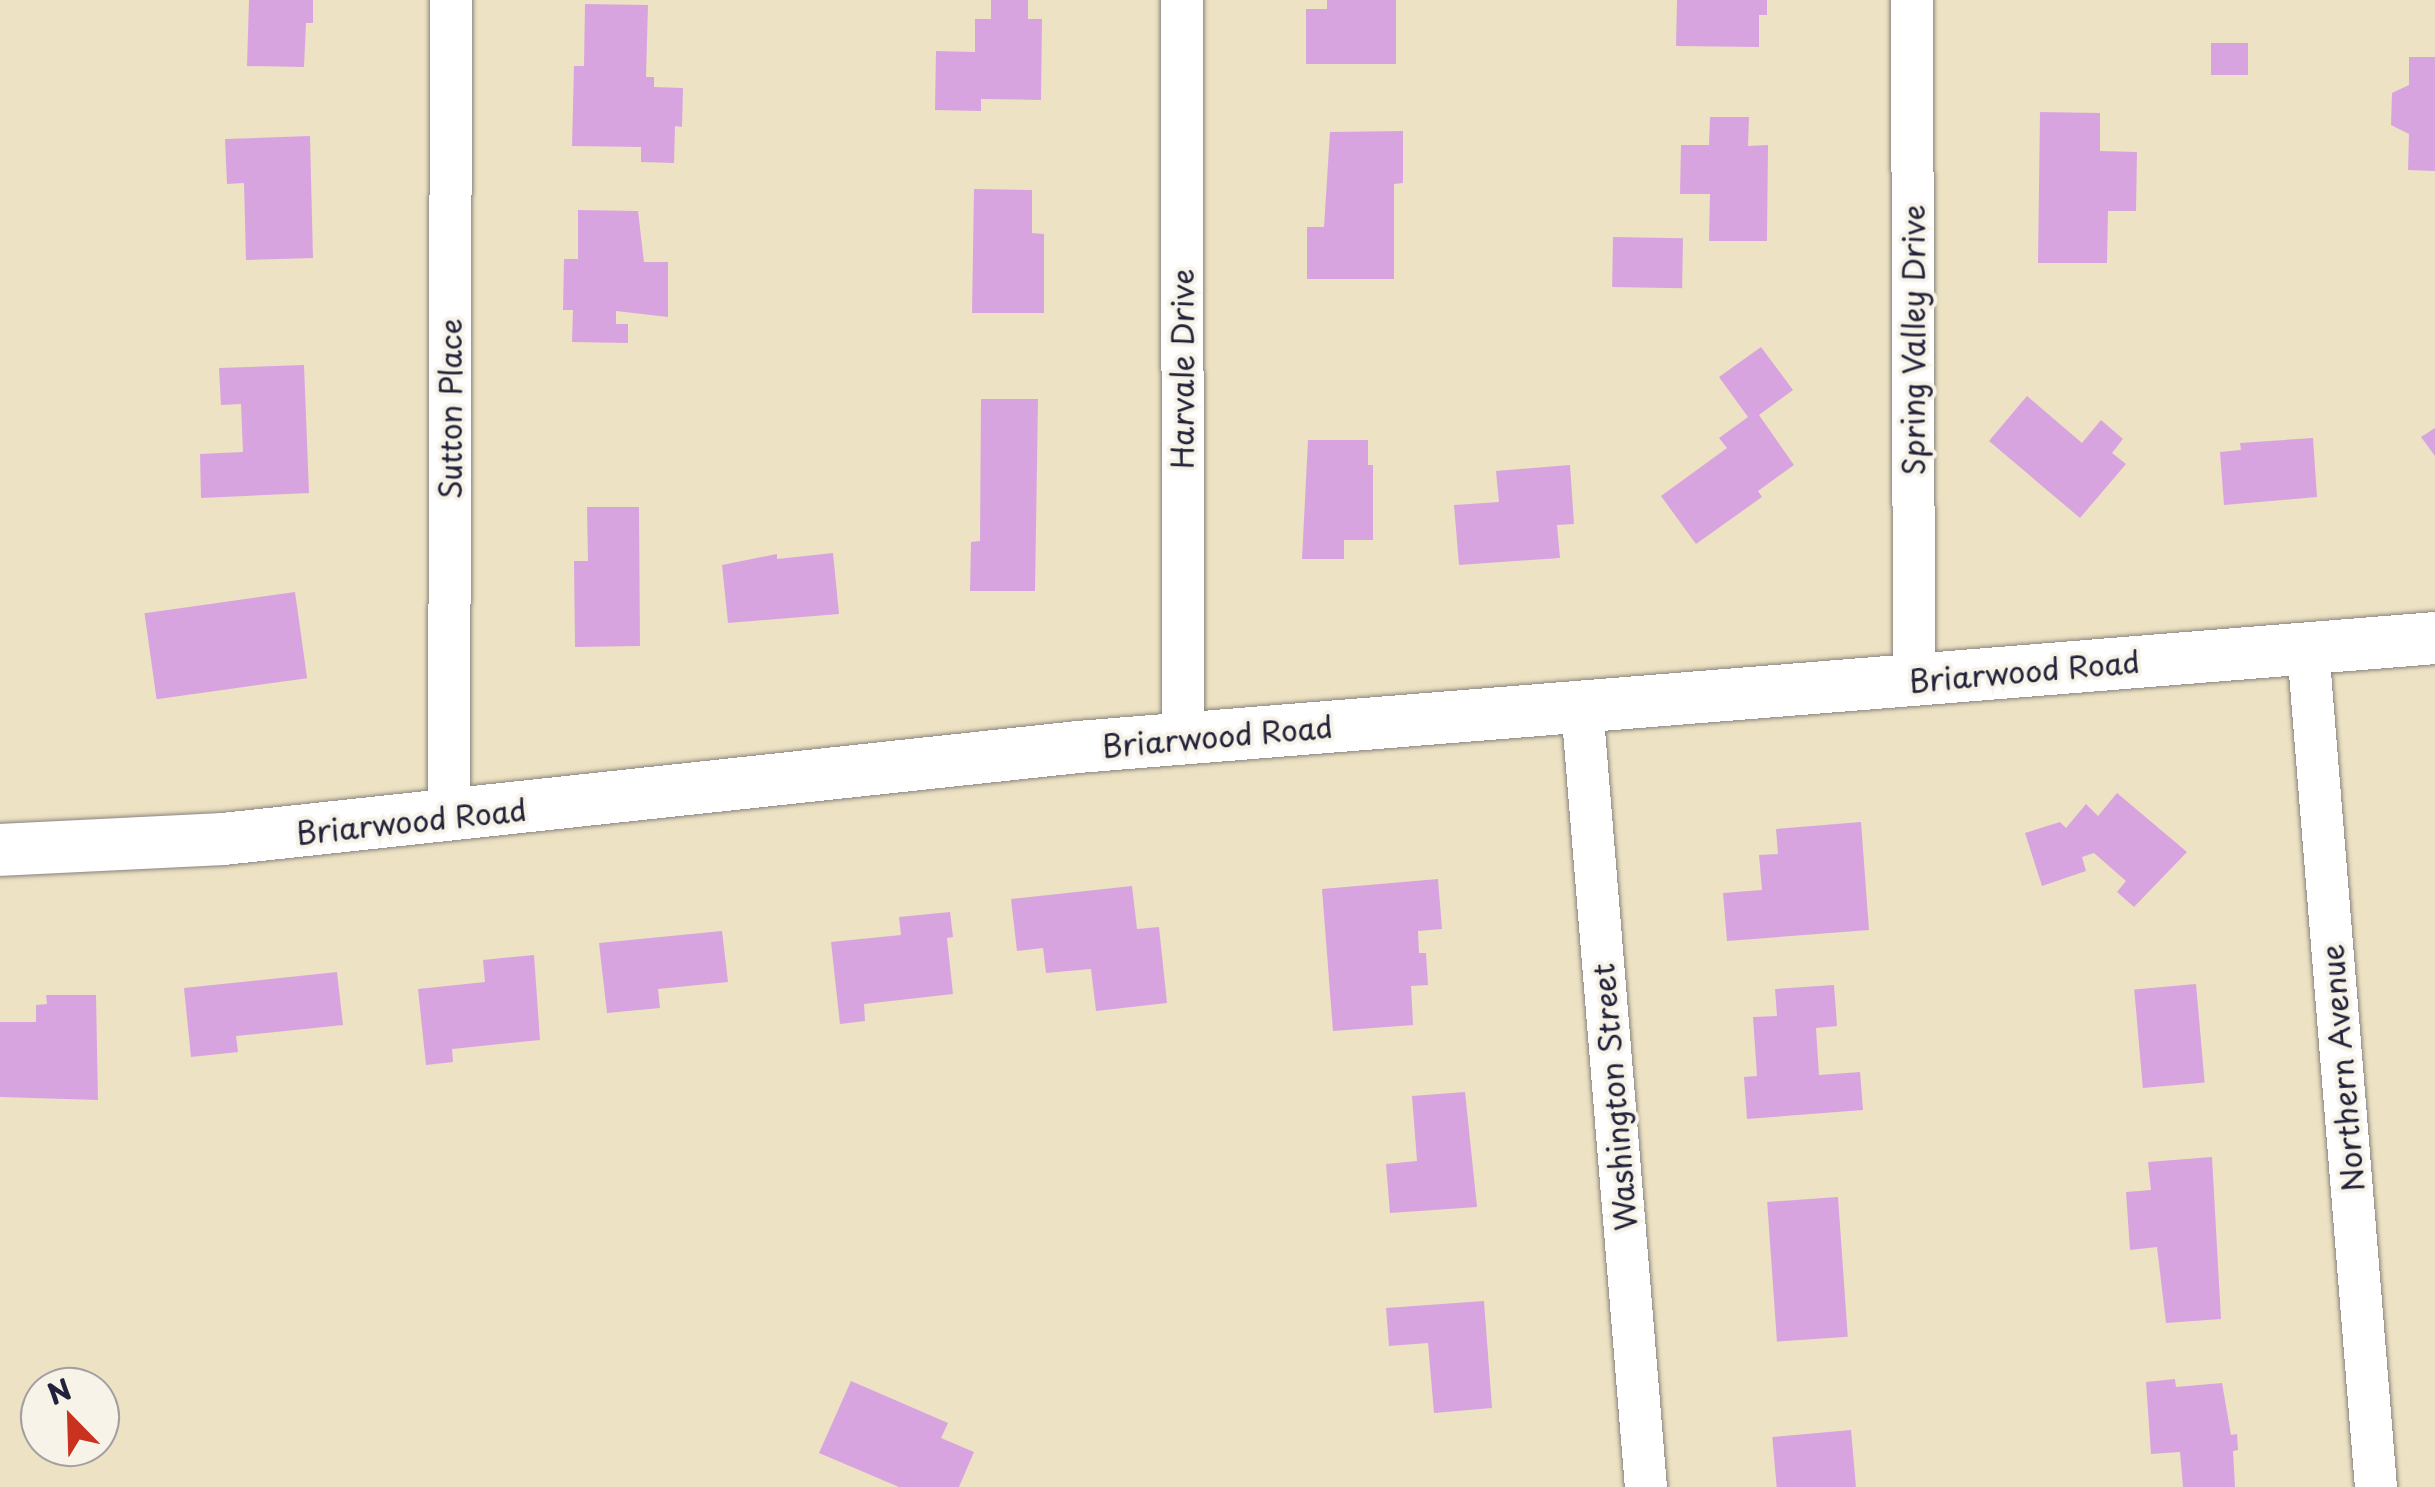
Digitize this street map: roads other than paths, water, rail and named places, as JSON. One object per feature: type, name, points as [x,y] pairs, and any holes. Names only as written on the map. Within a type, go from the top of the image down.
[{"type":"street","name":"Sutton Place","points":[[450,818],[451,0]]},
{"type":"street","name":"Harvale Drive","points":[[1182,0],[1182,738]]},
{"type":"street","name":"Spring Valley Drive","points":[[1912,0],[1914,680]]},
{"type":"street","name":"Briarwood Road","points":[[0,850],[223,840],[1182,738],[2435,638]]},
{"type":"street","name":"Northern Avenue","points":[[2308,648],[2376,1487]]},
{"type":"street","name":"Washington Street","points":[[1582,706],[1646,1487]]}]
